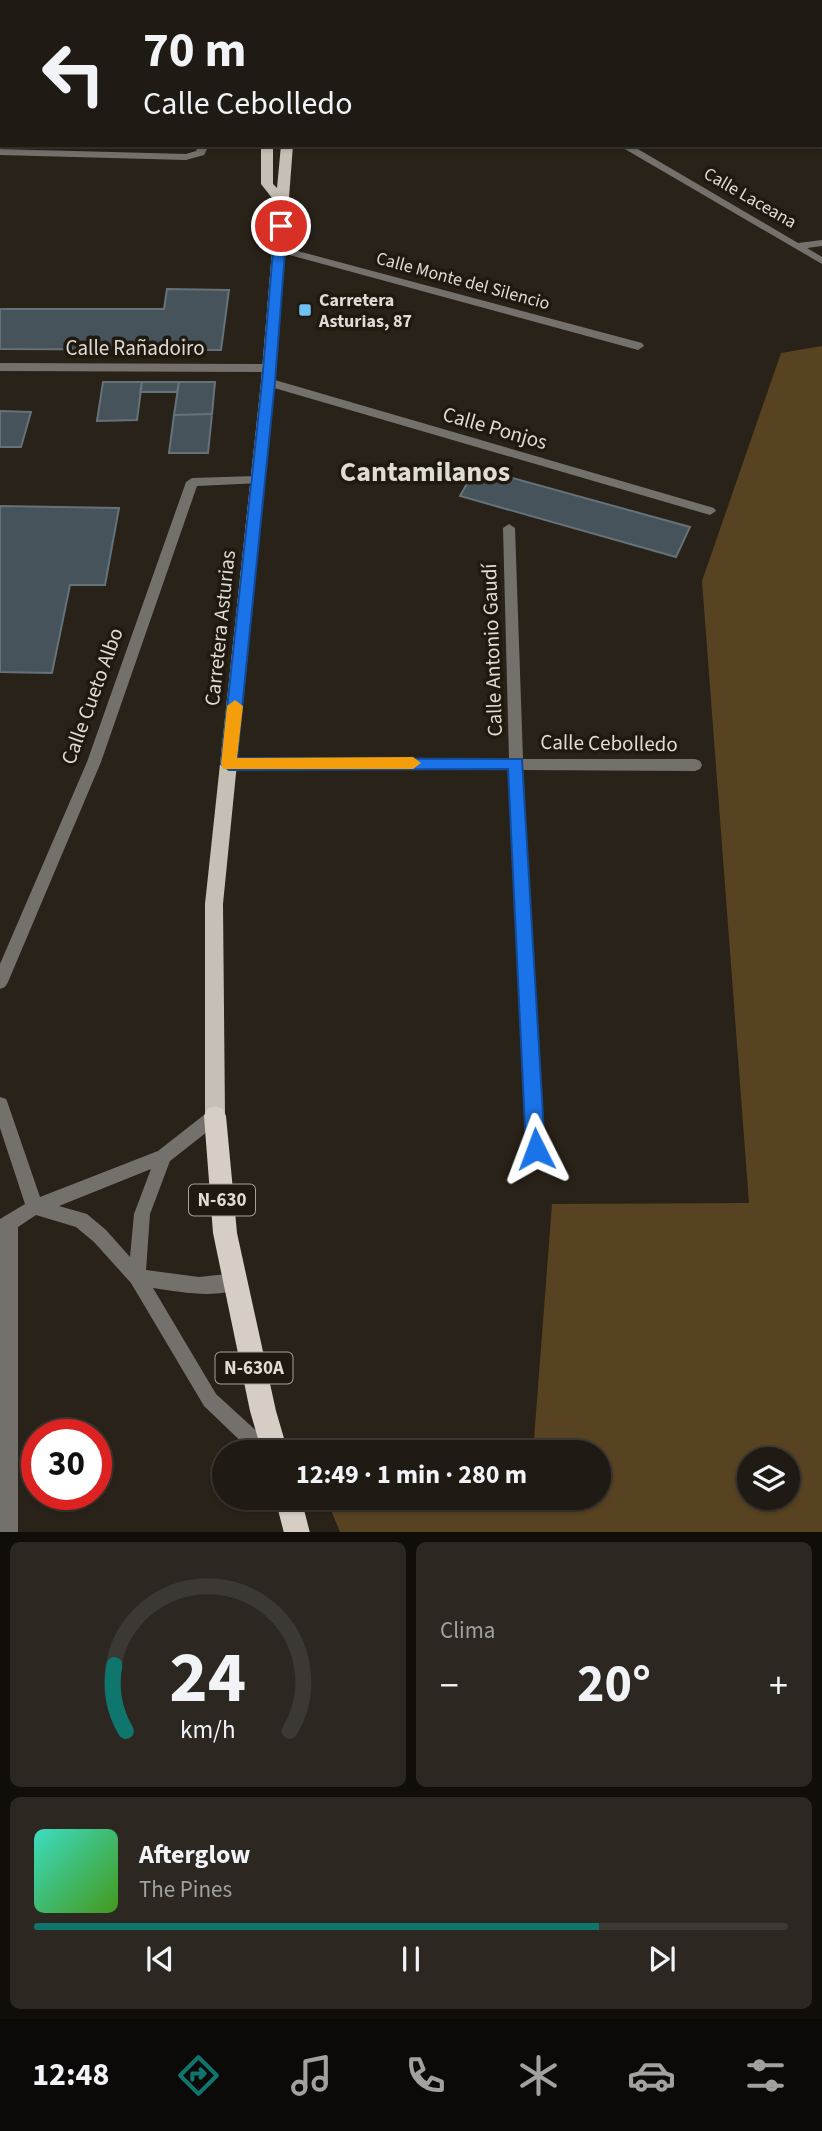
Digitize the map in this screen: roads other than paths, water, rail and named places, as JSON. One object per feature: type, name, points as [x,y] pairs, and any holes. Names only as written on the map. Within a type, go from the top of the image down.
[{"type":"highway","name":"N-630","points":[[215,1116],[225,1233],[236,1282]]},
{"type":"highway","name":"N-630A","points":[[236,1282],[271,1440]]},
{"type":"highway","points":[[291,1510],[297,1532]]},
{"type":"main road","points":[[267,147],[267,184],[283,204]]},
{"type":"main road","name":"Carretera Asturias","points":[[215,1116],[214,904],[269,375],[287,147]]},
{"type":"street","points":[[157,156],[163,147]]},
{"type":"street","points":[[0,152],[195,156],[203,147]]},
{"type":"street","name":"Calle Laceana","points":[[626,147],[822,261]]},
{"type":"street","points":[[797,246],[822,243]]},
{"type":"street","name":"Calle Monte del Silencio","points":[[279,249],[638,346]]},
{"type":"street","name":"Calle Rañadoiro","points":[[0,367],[269,375]]},
{"type":"street","name":"Calle Ponjos","points":[[269,375],[710,511]]},
{"type":"street","name":"Calle Cueto Albo","points":[[0,982],[94,762],[192,482],[258,480]]},
{"type":"street","name":"Calle Antonio Gaudí","points":[[509,528],[516,763],[536,1149]]},
{"type":"street","name":"Calle Cebolledo","points":[[229,764],[695,765]]},
{"type":"street","points":[[0,1104],[35,1206]]},
{"type":"street","points":[[8,1532],[4,1226],[35,1206],[164,1156],[215,1116]]},
{"type":"street","points":[[137,1277],[142,1213],[164,1156]]},
{"type":"street","points":[[35,1206],[81,1220],[100,1236],[137,1277],[209,1400],[252,1440]]},
{"type":"street","points":[[137,1277],[199,1286],[236,1282]]},
{"type":"place","name":"Carretera Asturias, 87","points":[[305,310]]},
{"type":"district","name":"Cantamilanos","points":[[425,472]]}]
